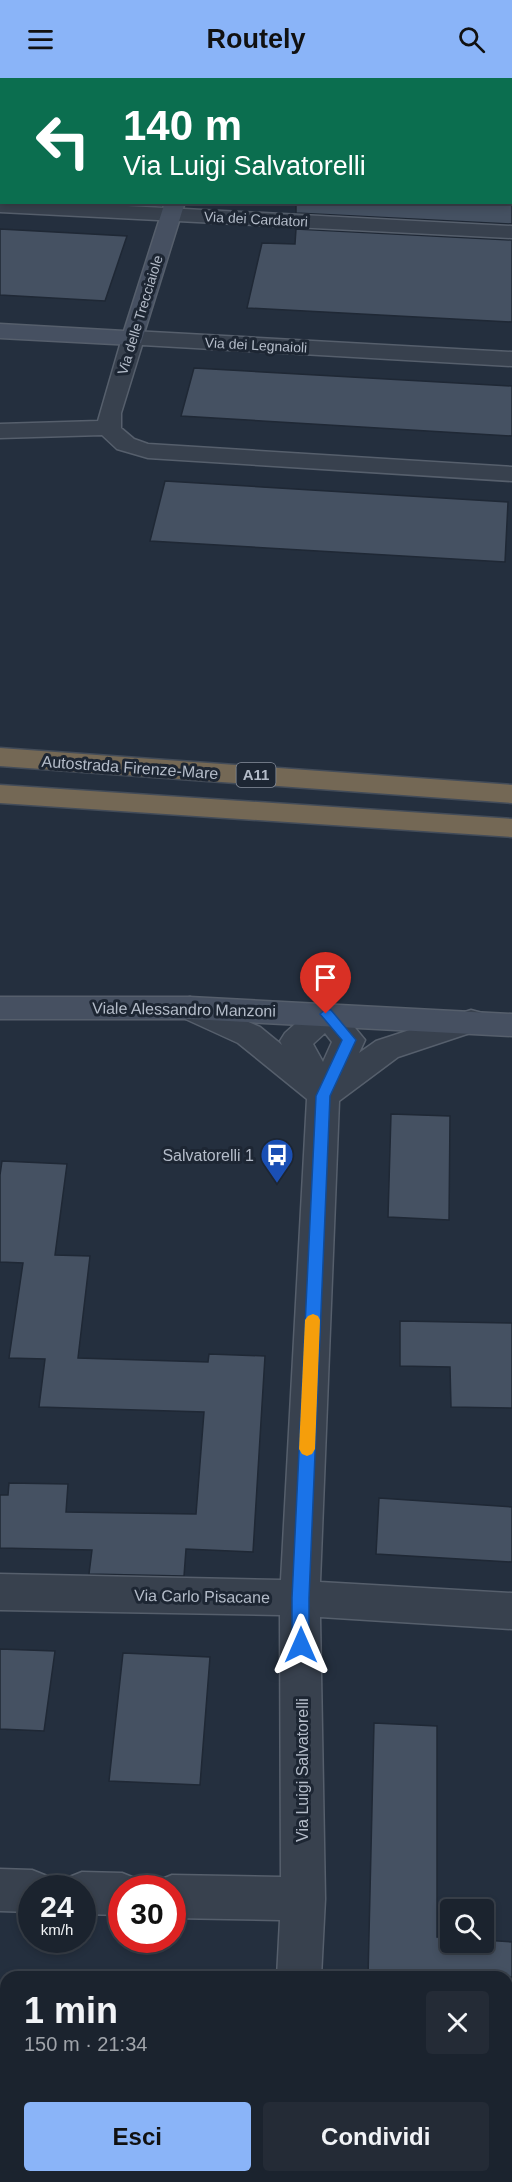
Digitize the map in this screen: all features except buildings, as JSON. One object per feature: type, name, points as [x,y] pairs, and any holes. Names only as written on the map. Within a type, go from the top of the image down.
[{"type":"highway","name":"Autostrada Firenze-Mare","points":[[0,757],[512,794]]},
{"type":"highway","name":"A11","points":[[0,794],[512,828]]},
{"type":"street","name":"Via dei Cardatori","points":[[0,206],[173,209],[512,232]]},
{"type":"street","name":"Via delle Trecciaiole","points":[[108,428],[110,413],[173,209]]},
{"type":"street","name":"Via dei Legnaioli","points":[[0,331],[512,359]]},
{"type":"street","points":[[0,430],[108,428],[120,442],[148,451],[512,474]]},
{"type":"street","name":"Viale Alessandro Manzoni","points":[[0,1008],[190,1008],[471,1021],[512,1025]]},
{"type":"street","points":[[190,1008],[249,1035],[323,1096],[387,1049],[471,1021]]},
{"type":"street","name":"Via Luigi Salvatorelli","points":[[299,1971],[303,1899],[300,1598],[323,1096],[349,1040],[326,1014]]},
{"type":"street","name":"Via Carlo Pisacane","points":[[0,1592],[300,1598],[512,1611]]},
{"type":"street","points":[[0,1890],[18,1891]]},
{"type":"street","points":[[186,1896],[303,1899]]},
{"type":"slow traffic","points":[[307,1449],[313,1320]]},
{"type":"place","name":"Salvatorelli 1","points":[[277,1184]]},
{"type":"route","points":[[301,1645],[300,1598],[323,1096],[349,1040],[326,1014]]}]
